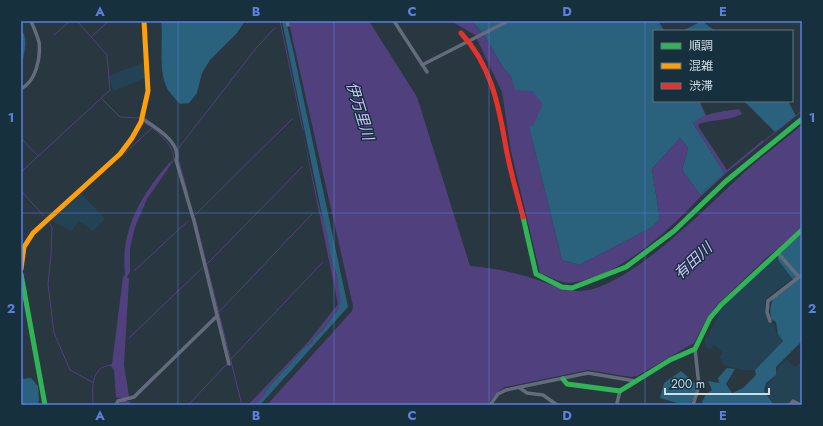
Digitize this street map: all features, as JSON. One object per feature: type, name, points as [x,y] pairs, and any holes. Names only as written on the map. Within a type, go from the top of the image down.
[{"type":"main road","points":[[21,269],[23,246],[39,226],[120,154],[132,140],[143,119],[148,102],[150,80],[144,21]]},
{"type":"main road","points":[[461,33],[471,40],[496,93],[499,110],[505,128],[505,143],[536,274],[562,287],[572,288],[587,284],[626,267],[674,231],[725,182],[802,119]]},
{"type":"main road","points":[[563,379],[566,384],[620,391],[670,360],[695,349],[710,318],[721,305],[802,230]]},
{"type":"main road","points":[[21,274],[44,405]]},
{"type":"street","points":[[21,89],[32,80],[38,55],[38,41],[31,21]]},
{"type":"street","points":[[394,21],[427,72]]},
{"type":"street","points":[[422,65],[508,21]]},
{"type":"street","points":[[143,119],[168,138],[177,157],[229,364]]},
{"type":"street","points":[[770,321],[767,312],[768,301],[801,276],[777,252]]},
{"type":"street","points":[[116,405],[118,401],[134,397],[217,316]]},
{"type":"street","points":[[694,405],[699,386],[695,349]]},
{"type":"street","points":[[490,405],[502,391],[588,373],[632,381],[638,380]]},
{"type":"street","points":[[520,388],[527,393],[543,395],[557,405]]},
{"type":"street","points":[[618,405],[617,403],[620,391]]},
{"type":"street","points":[[790,405],[793,401],[801,405]]},
{"type":"shaded area","points":[[161,21],[245,21],[237,33],[210,60],[202,73],[197,93],[189,103],[180,104],[168,90],[165,82],[162,65]]},
{"type":"shaded area","points":[[282,21],[286,21],[293,50],[348,307],[260,405],[254,405],[306,346],[312,343],[313,339],[322,331],[339,308],[337,276],[332,263]]},
{"type":"shaded area","points":[[472,21],[658,21],[663,30],[653,30],[653,102],[699,102],[706,116],[693,123],[725,174],[701,196],[682,170],[688,148],[680,138],[652,169],[660,219],[651,228],[579,265],[562,260],[529,127],[532,91],[515,91],[511,77],[502,66],[486,38]]},
{"type":"shaded area","points":[[702,21],[714,30],[684,30]]},
{"type":"shaded area","points":[[21,29],[25,37],[25,42],[21,67]]},
{"type":"shaded area","points":[[145,62],[146,78],[113,91],[109,76]]},
{"type":"shaded area","points":[[745,102],[789,102],[796,116],[775,132]]},
{"type":"shaded area","points":[[81,193],[105,219],[93,231],[78,221],[72,231],[54,222],[52,219]]},
{"type":"shaded area","points":[[802,234],[802,341],[776,367],[776,375],[766,383],[764,391],[774,405],[704,405],[702,402],[706,394],[712,390],[708,381],[719,383],[718,378],[727,368],[735,369],[726,384],[732,393],[743,388],[756,375],[755,370],[783,341],[778,334],[776,322],[771,319],[771,305],[779,293],[795,282],[778,260],[777,255]]},
{"type":"shaded area","points":[[775,256],[795,277],[771,294],[765,302],[768,319],[774,324],[776,331],[783,341],[755,370],[743,370],[723,365],[720,357],[723,353],[714,345],[710,349],[705,347],[705,339],[717,319],[719,309]]},
{"type":"shaded area","points":[[786,359],[795,367],[802,361],[802,405],[774,405],[766,392],[767,384],[775,377],[775,371]]},
{"type":"shaded area","points":[[681,371],[696,384],[696,393],[690,405],[684,405],[660,398],[664,383]]},
{"type":"shaded area","points":[[31,378],[38,386],[39,401],[37,405],[27,403],[21,405],[21,379]]},
{"type":"water","points":[[296,21],[369,21],[417,97],[470,266],[511,272],[561,288],[578,291],[598,287],[620,277],[644,261],[668,242],[748,169],[802,125],[802,228],[764,260],[716,306],[707,318],[694,343],[637,376],[631,377],[588,370],[505,387],[499,391],[486,405],[267,405],[352,311],[353,306],[289,23]]},
{"type":"water","points":[[451,21],[472,21],[486,38],[502,66],[511,77],[515,90],[532,91],[543,104],[533,126],[529,127],[562,260],[579,265],[651,228],[660,219],[652,169],[680,138],[688,148],[682,170],[701,196],[674,223],[641,251],[624,263],[606,272],[587,280],[569,283],[558,281],[540,273],[511,151],[502,92],[475,35]]},
{"type":"water","points":[[739,109],[742,114],[731,118],[704,122],[698,126],[727,170],[763,140],[764,142],[725,174],[693,123],[708,115]]},
{"type":"water","points":[[302,130],[320,210],[327,232],[332,263],[337,276],[341,302],[339,308],[322,331],[313,339],[312,343],[306,346],[266,390],[266,393],[257,403],[248,405],[308,342],[338,304]]},
{"type":"water","points":[[174,160],[147,199],[135,227],[130,248],[130,272],[127,277],[129,279],[124,365],[129,396],[125,398],[131,405],[118,405],[123,401],[123,399],[116,397],[114,370],[110,365],[112,364],[123,277],[125,275],[124,259],[129,228],[150,187],[170,162]]},
{"type":"waterway","points":[[54,35],[70,21]]},
{"type":"waterway","points":[[21,172],[110,90],[107,55],[77,21]]},
{"type":"waterway","points":[[92,36],[109,21]]},
{"type":"waterway","points":[[280,21],[303,130]]},
{"type":"waterway","points":[[658,21],[663,30]]},
{"type":"waterway","points":[[177,150],[257,47],[275,28]]},
{"type":"waterway","points":[[102,99],[120,117],[139,118]]},
{"type":"waterway","points":[[699,102],[706,116]]},
{"type":"waterway","points":[[763,142],[802,111]]},
{"type":"waterway","points":[[194,216],[292,119]]},
{"type":"waterway","points":[[145,123],[154,129],[169,144],[172,150],[173,160]]},
{"type":"waterway","points":[[125,153],[152,128]]},
{"type":"waterway","points":[[21,138],[38,156]]},
{"type":"waterway","points":[[178,158],[188,194]]},
{"type":"waterway","points":[[207,264],[302,167]]},
{"type":"waterway","points":[[700,195],[725,173]]},
{"type":"waterway","points":[[21,191],[44,216]]},
{"type":"waterway","points":[[219,312],[312,214]]},
{"type":"waterway","points":[[195,218],[242,405]]},
{"type":"waterway","points":[[134,271],[188,221]]},
{"type":"waterway","points":[[50,223],[52,228],[48,284],[54,333],[70,370],[92,382]]},
{"type":"waterway","points":[[231,359],[323,262]]},
{"type":"waterway","points":[[129,338],[202,268]]},
{"type":"waterway","points":[[188,405],[227,364]]},
{"type":"waterway","points":[[93,405],[93,386],[96,375],[99,370],[111,365]]},
{"type":"waterway","points":[[134,395],[155,374]]},
{"type":"traffic: fast","points":[[523,217],[536,274],[562,287],[572,288],[626,267],[674,231],[725,182],[802,119]]},
{"type":"traffic: fast","points":[[563,379],[567,384],[620,391],[670,360],[695,349],[710,318],[721,305],[802,230]]},
{"type":"traffic: fast","points":[[21,274],[45,405]]},
{"type":"traffic: slow","points":[[21,269],[24,247],[33,233],[120,154],[132,138],[141,122],[148,91],[144,21]]},
{"type":"traffic: jam","points":[[461,33],[479,57],[496,98],[509,161],[523,217]]},
{"type":"water label","name":"伊万里川","points":[[360,111]]},
{"type":"water label","name":"有田川","points":[[693,261]]}]
